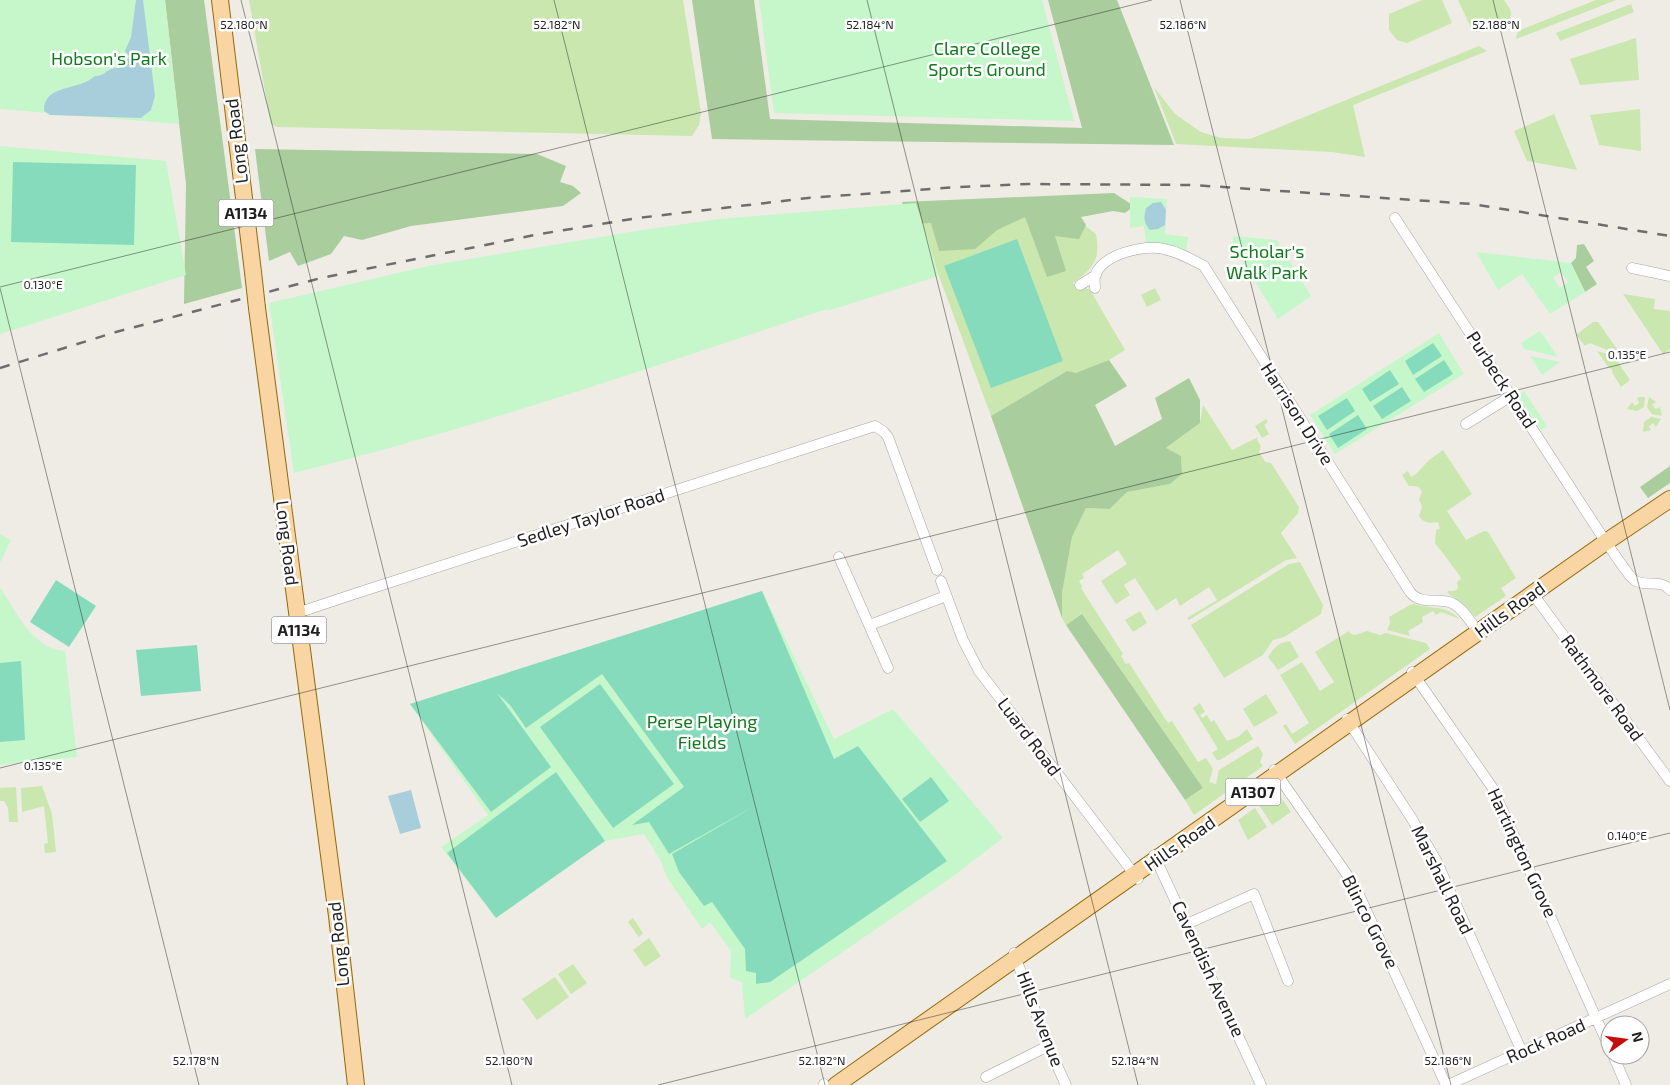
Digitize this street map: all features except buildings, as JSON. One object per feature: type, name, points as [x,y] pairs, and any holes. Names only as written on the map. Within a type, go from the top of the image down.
[{"type":"main road","name":"Long Road","points":[[220,0],[257,308],[337,916],[356,1085]]},
{"type":"main road","name":"Hills Road","points":[[828,1085],[1015,955],[1137,877],[1155,857],[1414,674],[1479,633],[1606,542],[1670,499]]},
{"type":"street","name":"Purbeck Road","points":[[1395,218],[1606,542],[1633,580],[1641,583],[1666,585],[1670,590]]},
{"type":"street","name":"Harrison Drive","points":[[1080,285],[1096,275],[1101,267],[1116,257],[1132,250],[1153,247],[1180,254],[1204,266],[1410,592],[1418,599],[1453,604],[1466,615],[1479,633]]},
{"type":"street","points":[[1632,268],[1670,276]]},
{"type":"street","points":[[1094,288],[1096,275]]},
{"type":"street","points":[[1466,424],[1511,396]]},
{"type":"street","name":"Sedley Taylor Road","points":[[296,611],[786,456],[871,427],[879,427],[884,432],[937,570]]},
{"type":"street","points":[[839,557],[888,668]]},
{"type":"street","name":"Luard Road","points":[[941,582],[963,640],[979,671],[1137,877]]},
{"type":"street","name":"Rathmore Road","points":[[1533,594],[1670,781]]},
{"type":"street","points":[[870,625],[946,596]]},
{"type":"street","name":"Hartington Grove","points":[[1414,674],[1492,786],[1600,1025]]},
{"type":"street","name":"Marshall Road","points":[[1348,721],[1412,819],[1437,862],[1522,1052]]},
{"type":"street","name":"Blinco Grove","points":[[1276,772],[1355,886],[1447,1085]]},
{"type":"street","name":"Cavendish Avenue","points":[[1155,857],[1261,1085]]},
{"type":"street","points":[[1187,924],[1254,894],[1288,981]]},
{"type":"street","name":"Hills Avenue","points":[[1015,955],[1048,1046],[1066,1085]]},
{"type":"street","name":"Rock Road","points":[[1447,1085],[1670,984]]},
{"type":"street","points":[[986,1077],[1048,1046]]},
{"type":"street","points":[[1617,1065],[1626,1085]]},
{"type":"green space","name":"Hobson's Park","points":[[0,0],[165,0],[179,124],[0,109]]},
{"type":"green space","points":[[165,0],[204,0],[242,288],[184,304],[186,184]]},
{"type":"green space","points":[[249,0],[683,0],[701,113],[699,125],[692,136],[277,127],[271,124]]},
{"type":"green space","points":[[692,0],[754,0],[770,119],[1082,128],[1048,0],[1117,0],[1174,145],[712,139]]},
{"type":"green space","name":"Clare College Sports Ground","points":[[759,0],[1042,0],[1074,121],[774,113]]},
{"type":"green space","points":[[1422,0],[1442,0],[1452,23],[1407,43],[1397,40],[1389,30],[1389,14]]},
{"type":"green space","points":[[1458,0],[1504,0],[1511,14],[1509,20],[1479,32],[1473,32]]},
{"type":"green space","points":[[1596,0],[1616,0],[1516,39],[1518,31]]},
{"type":"green space","points":[[1631,4],[1634,12],[1560,41],[1556,33]]},
{"type":"green space","points":[[1636,38],[1639,80],[1580,85],[1570,59]]},
{"type":"green space","points":[[1479,46],[1487,51],[1353,105],[1365,157],[1332,152],[1176,144],[1154,87],[1175,114],[1201,132],[1221,138],[1250,139]]},
{"type":"green space","points":[[1640,109],[1641,151],[1599,145],[1590,115]]},
{"type":"green space","points":[[1554,114],[1577,170],[1527,161],[1514,131]]},
{"type":"green space","points":[[0,146],[166,161],[186,275],[0,334]]},
{"type":"green space","points":[[255,149],[537,154],[566,166],[560,182],[573,186],[581,193],[563,206],[411,226],[362,240],[344,236],[331,254],[298,266],[290,252],[269,261]]},
{"type":"green space","points":[[13,162],[136,165],[134,245],[11,242]]},
{"type":"green space","points":[[1114,193],[1134,206],[1125,213],[1113,211],[1081,217],[1086,225],[1079,239],[1055,236],[1066,271],[1047,277],[1025,217],[997,230],[975,249],[939,251],[931,223],[911,224],[902,202]]},
{"type":"green space","points":[[1130,197],[1167,199],[1165,234],[1188,237],[1186,251],[1161,243],[1146,243],[1144,226],[1130,228]]},
{"type":"green space","points":[[916,203],[1079,221],[1096,234],[1097,251],[1094,263],[1086,273],[1073,283],[1076,289],[1083,287],[1090,290],[1125,350],[1109,360],[1076,374],[1067,371],[991,416],[939,276]]},
{"type":"green space","points":[[916,203],[939,276],[827,311],[830,308],[497,417],[294,473],[269,303],[428,266],[642,230],[719,219]]},
{"type":"green space","name":"Scholar's Walk Park","points":[[1233,236],[1277,240],[1311,296],[1278,319],[1233,246]]},
{"type":"green space","points":[[1017,239],[1063,361],[991,388],[944,266]]},
{"type":"green space","points":[[1584,244],[1594,261],[1586,267],[1597,284],[1585,292],[1571,263],[1576,258],[1577,245]]},
{"type":"green space","points":[[1476,252],[1571,263],[1585,292],[1550,314],[1522,274],[1498,290]],"holes":[[[1561,272],[1568,282],[1560,288],[1553,278]]]},
{"type":"green space","points":[[1155,288],[1161,300],[1147,307],[1141,295]]},
{"type":"green space","points":[[1623,294],[1655,299],[1654,309],[1670,311],[1670,349],[1663,354]]},
{"type":"green space","points":[[1593,322],[1598,322],[1622,356],[1590,343],[1585,346],[1576,335]]},
{"type":"green space","points":[[1540,331],[1558,357],[1524,349],[1521,343]]},
{"type":"green space","points":[[1439,333],[1464,374],[1335,454],[1310,415]]},
{"type":"green space","points":[[1433,343],[1442,356],[1413,375],[1405,361]]},
{"type":"green space","points":[[1597,351],[1614,356],[1630,380],[1621,387],[1611,368],[1609,368]]},
{"type":"green space","points":[[1530,356],[1560,362],[1542,375]]},
{"type":"green space","points":[[1109,360],[1127,386],[1095,405],[1115,446],[1162,419],[1155,398],[1189,378],[1200,400],[1200,423],[1166,448],[1181,456],[1182,474],[1170,484],[1127,492],[1110,509],[1086,508],[1072,537],[1062,593],[1062,618],[991,416],[1067,371],[1076,373]]},
{"type":"green space","points":[[1444,360],[1453,374],[1424,392],[1415,379]]},
{"type":"green space","points":[[1390,370],[1399,384],[1370,402],[1362,389]]},
{"type":"green space","points":[[1402,387],[1411,401],[1382,419],[1373,406]]},
{"type":"green space","points":[[1524,391],[1547,426],[1541,430],[1518,395]]},
{"type":"green space","points":[[1645,397],[1644,407],[1637,411],[1627,409],[1632,402],[1635,406],[1639,403],[1637,398]]},
{"type":"green space","points":[[1649,397],[1656,402],[1652,405],[1656,409],[1660,407],[1662,416],[1652,414],[1647,407]]},
{"type":"green space","points":[[1347,398],[1355,411],[1327,430],[1318,416]]},
{"type":"green space","points":[[1203,405],[1232,450],[1258,437],[1257,440],[1261,446],[1259,452],[1265,462],[1271,463],[1299,507],[1298,513],[1281,533],[1297,558],[1286,560],[1189,620],[1187,618],[1217,600],[1209,587],[1180,606],[1176,598],[1156,611],[1135,578],[1124,585],[1130,595],[1116,604],[1101,581],[1127,564],[1118,550],[1082,574],[1084,578],[1079,581],[1082,586],[1081,588],[1123,654],[1121,656],[1126,664],[1129,663],[1168,723],[1172,721],[1198,762],[1206,758],[1213,769],[1209,782],[1216,784],[1219,770],[1258,746],[1263,754],[1260,762],[1263,766],[1194,815],[1185,800],[1203,788],[1082,614],[1066,625],[1062,618],[1062,593],[1072,537],[1086,508],[1110,509],[1127,492],[1170,484],[1182,474],[1181,456],[1165,449],[1200,423]]},
{"type":"green space","points":[[1358,415],[1367,429],[1338,448],[1329,434]]},
{"type":"green space","points":[[1651,417],[1661,419],[1656,427],[1653,423],[1649,426],[1651,430],[1643,432],[1644,422]]},
{"type":"green space","points":[[1266,419],[1268,422],[1264,425],[1269,434],[1262,438],[1255,426]]},
{"type":"green space","points":[[1443,450],[1472,494],[1447,511],[1466,540],[1484,531],[1488,532],[1516,578],[1501,588],[1506,596],[1475,617],[1467,607],[1447,592],[1458,589],[1457,582],[1461,579],[1460,576],[1435,543],[1436,530],[1440,529],[1438,522],[1425,522],[1419,516],[1422,507],[1419,499],[1422,492],[1420,488],[1409,486],[1402,475],[1408,471],[1411,477],[1416,474],[1429,460]]},
{"type":"green space","points":[[1670,466],[1670,483],[1648,498],[1640,487]]},
{"type":"green space","points":[[0,534],[11,540],[0,563]]},
{"type":"green space","points":[[1300,562],[1323,605],[1321,614],[1284,637],[1273,640],[1263,655],[1224,678],[1191,625],[1289,564]]},
{"type":"green space","points":[[56,580],[96,606],[69,647],[30,622]]},
{"type":"green space","points":[[0,587],[34,636],[43,644],[53,649],[65,651],[77,757],[0,765]]},
{"type":"green space","name":"Perse Playing Fields","points":[[762,591],[834,739],[893,709],[1003,838],[952,877],[745,1019],[742,982],[730,978],[731,951],[710,922],[702,929],[666,876],[661,861],[644,834],[605,841],[496,918],[441,847],[488,815],[410,704]]},
{"type":"green space","name":"Perse Playing Fields","points":[[762,591],[834,759],[858,746],[947,861],[770,982],[756,984],[756,973],[746,971],[745,949],[712,902],[704,906],[679,872],[672,854],[758,804],[669,854],[649,822],[632,825],[684,787],[602,674],[526,728],[510,705],[497,693],[551,767],[491,812],[410,704]]},
{"type":"green space","points":[[1414,604],[1443,609],[1460,619],[1441,612],[1436,615],[1433,611],[1422,617],[1423,622],[1408,631],[1410,636],[1387,630],[1390,623],[1389,617]]},
{"type":"green space","points":[[1140,611],[1147,623],[1133,632],[1125,620]]},
{"type":"green space","points":[[1082,614],[1203,788],[1185,800],[1066,625]]},
{"type":"green space","points":[[1349,631],[1355,635],[1367,631],[1380,635],[1386,633],[1426,643],[1430,649],[1295,744],[1283,726],[1286,724],[1292,734],[1309,723],[1280,675],[1302,662],[1320,691],[1334,682],[1315,652]]},
{"type":"green space","points":[[1290,641],[1299,657],[1278,670],[1268,657],[1276,646]]},
{"type":"green space","points":[[197,645],[201,691],[141,696],[136,650]]},
{"type":"green space","points":[[21,661],[25,740],[0,742],[0,663]]},
{"type":"green space","points":[[600,684],[674,784],[613,828],[540,727]]},
{"type":"green space","points":[[1266,694],[1278,713],[1254,727],[1243,709]]},
{"type":"green space","points":[[1200,703],[1205,712],[1200,715],[1202,718],[1207,715],[1211,722],[1214,720],[1227,741],[1238,737],[1247,729],[1253,739],[1220,760],[1217,760],[1212,753],[1218,749],[1193,708]]},
{"type":"green space","points":[[556,772],[605,841],[496,918],[447,853]]},
{"type":"green space","points":[[931,777],[949,801],[920,822],[902,799]]},
{"type":"green space","points":[[42,786],[52,814],[56,852],[45,853],[44,844],[48,843],[44,806],[22,812],[21,788]]},
{"type":"green space","points":[[16,787],[18,822],[9,822],[8,808],[4,801],[0,801],[0,788]]},
{"type":"green space","points":[[1278,793],[1291,812],[1272,825],[1259,805]]},
{"type":"green space","points":[[1255,808],[1267,827],[1248,840],[1238,820]]},
{"type":"green space","points":[[633,918],[643,933],[639,937],[628,922]]},
{"type":"green space","points":[[649,938],[661,956],[645,967],[633,950]]},
{"type":"green space","points":[[573,964],[587,983],[571,994],[558,974]]},
{"type":"green space","points":[[555,977],[569,997],[537,1020],[522,999]]},
{"type":"water","points":[[136,0],[143,0],[155,96],[151,110],[141,118],[50,115],[44,111],[45,102],[55,92],[88,81],[111,69],[118,68],[130,57],[125,51],[131,37]]},
{"type":"water","points":[[1161,202],[1166,210],[1165,225],[1158,229],[1150,230],[1145,219],[1146,208],[1153,203]]},
{"type":"water","points":[[411,790],[421,828],[400,834],[388,796]]},
{"type":"railway","points":[[0,368],[116,332],[321,278],[540,234],[638,218],[808,198],[1029,184],[1193,185],[1472,204],[1670,236]]}]
